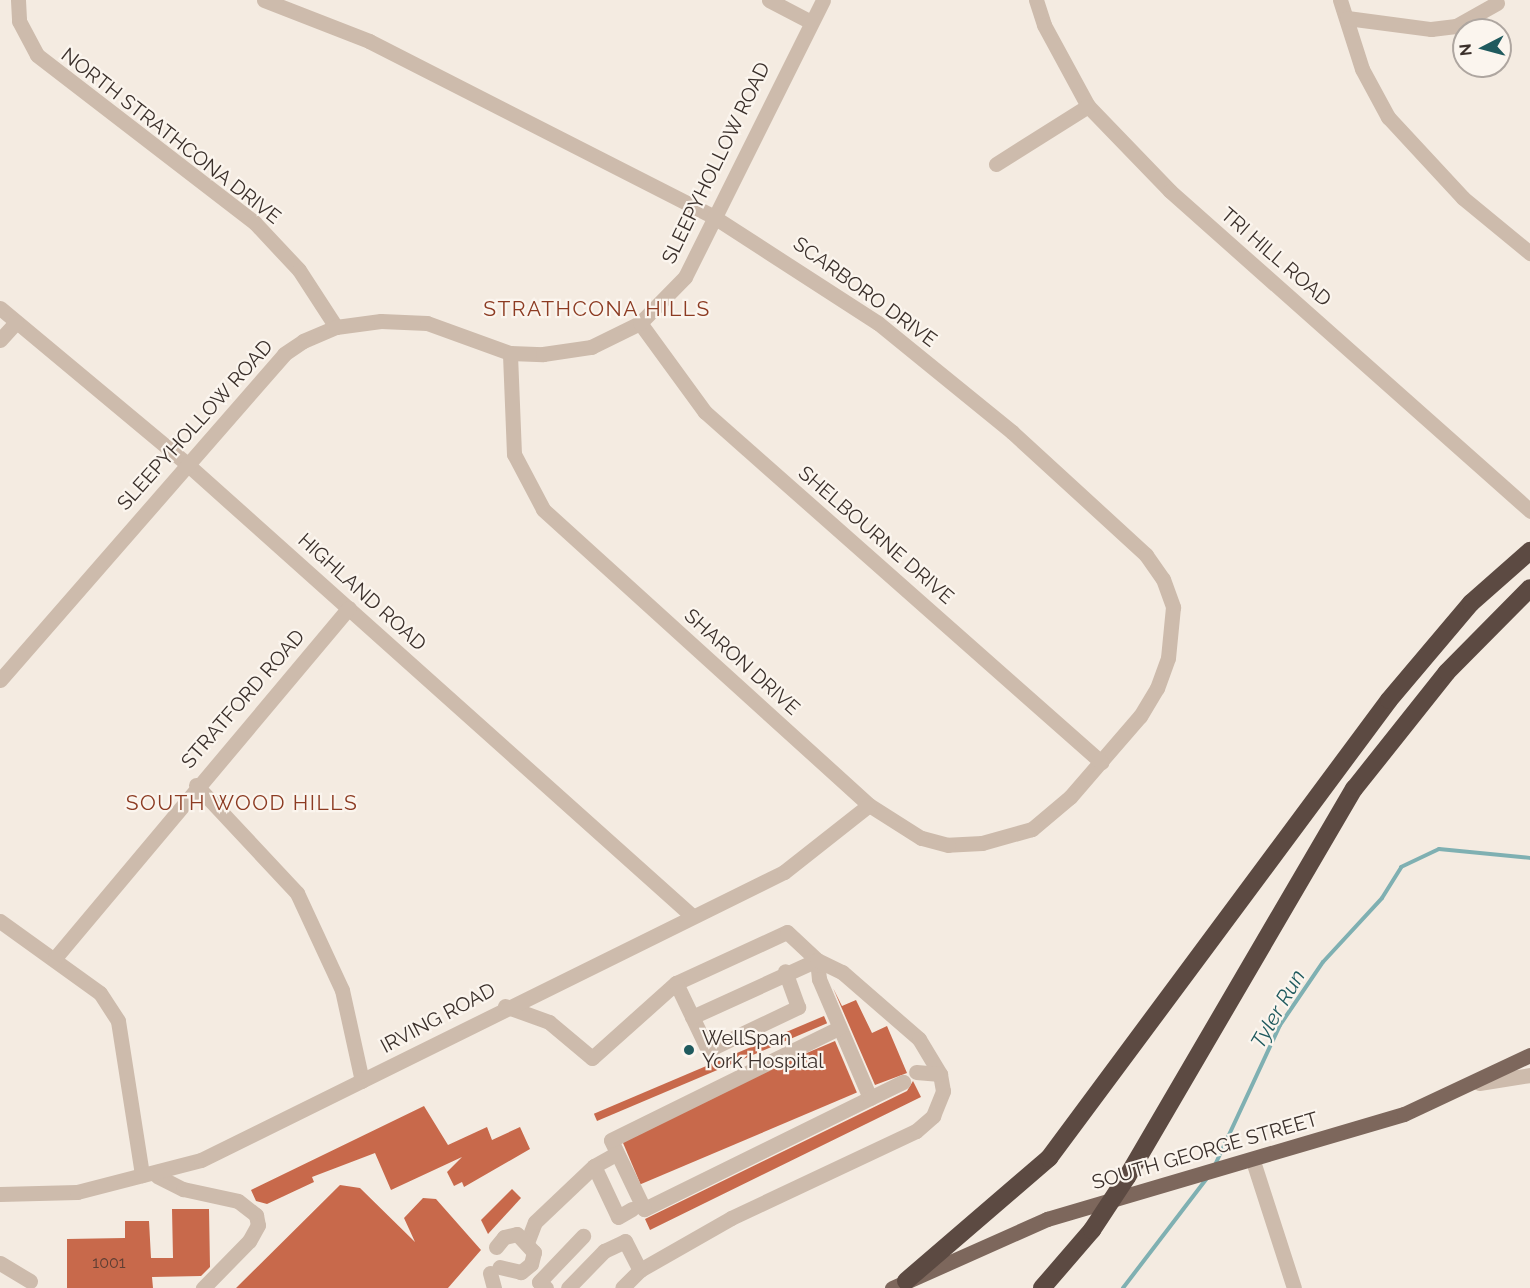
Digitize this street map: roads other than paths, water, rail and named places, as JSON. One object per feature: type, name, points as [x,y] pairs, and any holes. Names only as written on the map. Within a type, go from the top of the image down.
[{"type":"highway","points":[[899,1284],[1049,1158],[1389,700],[1471,603],[1523,557]]},
{"type":"highway","points":[[1042,1288],[1092,1230],[1127,1177],[1354,789],[1447,672],[1530,588]]},
{"type":"main road","name":"SOUTH GEORGE STREET","points":[[899,1284],[1047,1219],[1220,1171],[1404,1114],[1479,1083],[1530,1055]]},
{"type":"street","name":"NORTH STRATHCONA DRIVE","points":[[18,0],[20,21],[37,56],[255,223],[299,270],[336,327]]},
{"type":"street","name":"SCARBORO DRIVE","points":[[264,0],[369,41],[714,217],[797,266],[887,330],[1012,432],[1146,555],[1163,579],[1173,607],[1168,658],[1140,716],[1070,797]]},
{"type":"street","points":[[769,0],[809,21]]},
{"type":"street","name":"SLEEPYHOLLOW ROAD","points":[[0,680],[284,354],[336,327],[427,324],[510,353],[591,346],[640,323],[685,277],[809,21],[823,0]]},
{"type":"street","name":"TRI HILL ROAD","points":[[1036,0],[1044,25],[1088,106],[1170,191],[1530,511]]},
{"type":"street","points":[[1340,0],[1362,69],[1388,117],[1463,198],[1530,253]]},
{"type":"street","points":[[1347,18],[1431,29],[1456,26],[1497,3]]},
{"type":"street","points":[[996,164],[1088,106]]},
{"type":"street","name":"HIGHLAND ROAD","points":[[0,308],[187,464],[690,914]]},
{"type":"street","points":[[0,340],[16,322]]},
{"type":"street","name":"SHELBOURNE DRIVE","points":[[640,323],[705,412],[1101,762]]},
{"type":"street","name":"SHARON DRIVE","points":[[510,353],[514,454],[543,509],[869,804],[921,838],[948,845],[982,843],[1032,829],[1070,797]]},
{"type":"street","name":"STRATFORD ROAD","points":[[55,958],[196,785],[349,608]]},
{"type":"street","points":[[196,785],[297,893],[342,990],[362,1082]]},
{"type":"street","name":"IRVING ROAD","points":[[0,1194],[77,1192],[150,1175],[252,1137],[505,1006],[690,914],[784,872],[869,804]]},
{"type":"street","points":[[0,921],[55,958],[100,993],[118,1021],[150,1175],[183,1189],[238,1201],[256,1215],[258,1226],[249,1241],[203,1288]]},
{"type":"street","points":[[505,1006],[549,1022],[592,1058],[676,983],[787,932],[817,960],[842,972],[919,1039],[939,1074],[943,1091],[933,1116],[916,1131],[731,1218],[640,1270],[622,1288]]},
{"type":"street","points":[[692,1017],[785,971],[817,960]]},
{"type":"street","points":[[817,960],[839,1028],[870,1098]]},
{"type":"street","points":[[676,983],[708,1050],[798,1007],[785,971]]},
{"type":"street","points":[[839,1028],[611,1140],[644,1209],[910,1077],[939,1074]]},
{"type":"street","points":[[1479,1083],[1530,1076]]},
{"type":"street","points":[[528,1240],[535,1222],[594,1166],[614,1155]]},
{"type":"street","points":[[1254,1161],[1294,1288]]},
{"type":"street","points":[[594,1166],[640,1270]]},
{"type":"street","points":[[618,1217],[632,1209]]},
{"type":"street","points":[[494,1288],[495,1270],[514,1274],[527,1269],[534,1252],[528,1240],[510,1234],[496,1247]]},
{"type":"street","points":[[546,1288],[539,1282],[583,1236]]},
{"type":"street","points":[[568,1288],[604,1251],[626,1241]]},
{"type":"street","points":[[0,1263],[30,1281]]},
{"type":"waterway","name":"Tyler Run","points":[[1215,1165],[1280,1025],[1323,962],[1382,898],[1401,867],[1439,849],[1530,858]]},
{"type":"waterway","name":"Tyler Run","points":[[1123,1288],[1208,1177]]},
{"type":"place","name":"WellSpan York Hospital","points":[[689,1050]]},
{"type":"district","name":"STRATHCONA HILLS","points":[[597,309]]},
{"type":"district","name":"SOUTH WOOD HILLS","points":[[242,803]]}]
